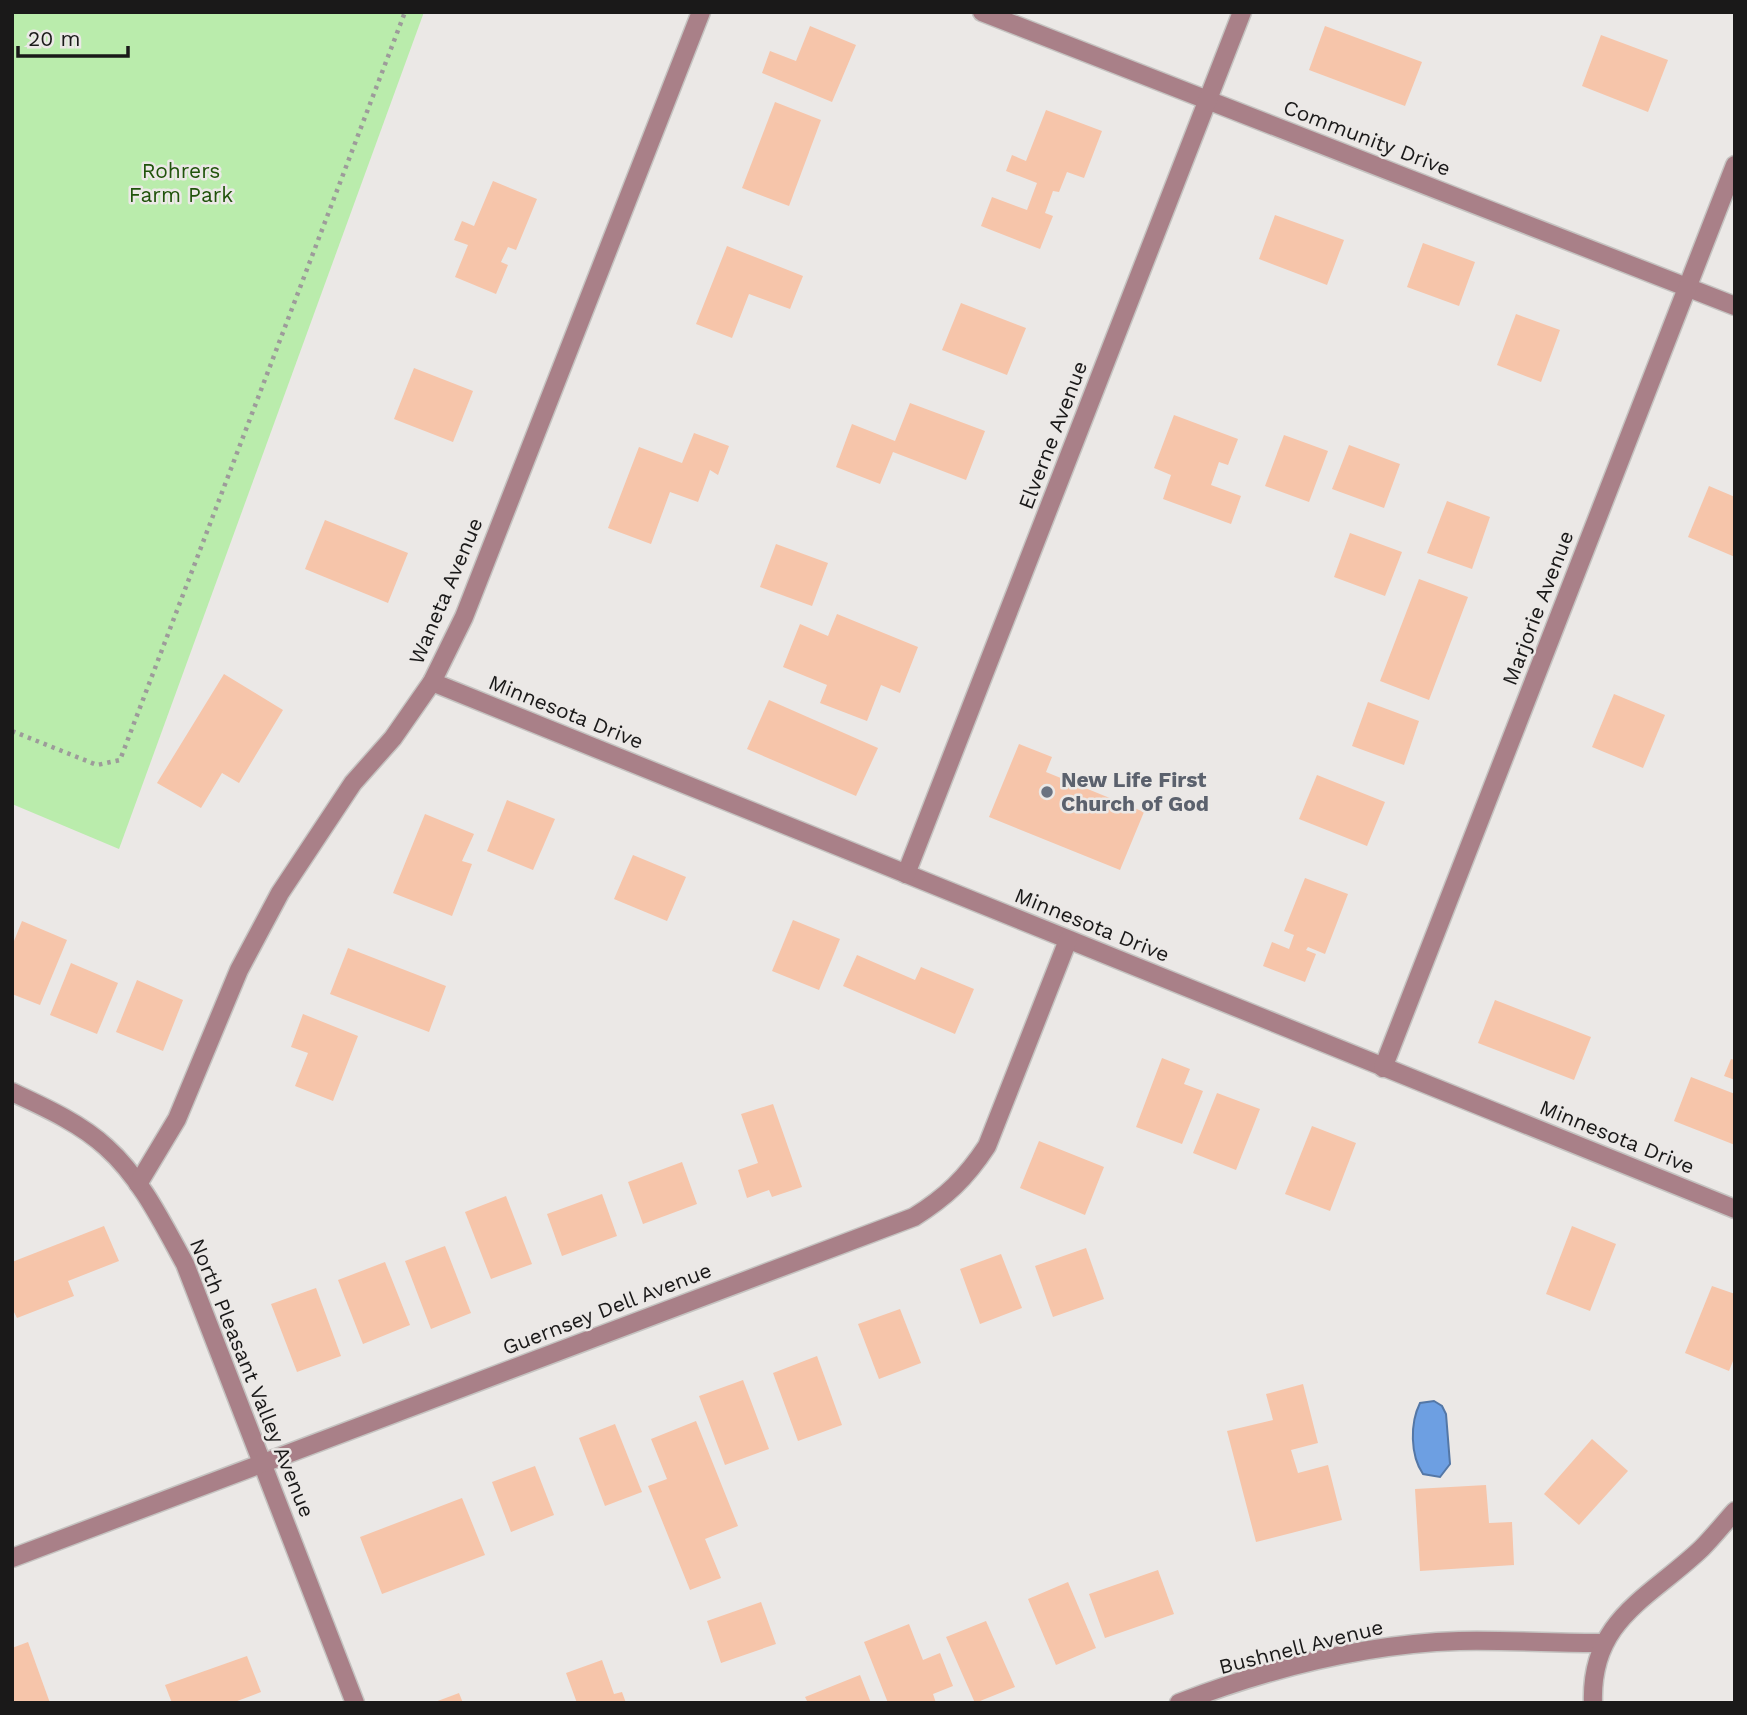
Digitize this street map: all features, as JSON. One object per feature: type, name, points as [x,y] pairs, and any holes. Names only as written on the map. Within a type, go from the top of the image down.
[{"type":"street","name":"Waneta Avenue","points":[[138,1184],[177,1119],[239,971],[280,893],[353,783],[393,738],[432,682],[464,617],[701,12]]},
{"type":"street","name":"Community Drive","points":[[982,12],[1735,306]]},
{"type":"street","name":"Elverne Avenue","points":[[906,874],[1242,12]]},
{"type":"street","name":"Marjorie Avenue","points":[[1383,1068],[1735,165]]},
{"type":"street","name":"Minnesota Drive","points":[[432,682],[1735,1209]]},
{"type":"street","name":"Guernsey Dell Avenue","points":[[12,1558],[914,1217],[946,1197],[969,1174],[986,1146],[1068,940]]},
{"type":"street","name":"North Pleasant Valley Avenue","points":[[12,1092],[52,1111],[106,1146],[138,1184],[185,1264],[355,1703]]},
{"type":"street","points":[[1593,1703],[1592,1681],[1603,1643],[1617,1619],[1703,1547],[1735,1511]]},
{"type":"street","name":"Bushnell Avenue","points":[[1179,1703],[1284,1670],[1374,1649],[1458,1641],[1603,1643]]},
{"type":"path","points":[[12,731],[97,765],[120,760],[405,12]]},
{"type":"green space","name":"Rohrers Farm Park","points":[[12,12],[424,12],[119,849],[12,804]]},
{"type":"water","points":[[1434,1401],[1442,1406],[1446,1414],[1450,1464],[1440,1477],[1423,1474],[1416,1458],[1413,1439],[1414,1420],[1420,1403]]},
{"type":"building","points":[[810,26],[856,45],[832,102],[762,73],[770,51],[796,61]]},
{"type":"building","points":[[1325,26],[1422,62],[1405,106],[1309,70]]},
{"type":"building","points":[[1601,35],[1668,60],[1648,112],[1582,86]]},
{"type":"building","points":[[775,102],[821,120],[789,206],[742,188]]},
{"type":"building","points":[[1046,110],[1102,131],[1084,178],[1067,172],[1059,192],[1053,191],[1045,213],[1053,216],[1040,249],[981,226],[992,197],[1027,210],[1037,183],[1006,171],[1012,155],[1026,161]]},
{"type":"building","points":[[493,181],[537,199],[516,250],[508,247],[501,262],[508,265],[496,294],[455,277],[468,245],[454,240],[462,221],[474,226]]},
{"type":"building","points":[[1275,215],[1344,240],[1327,285],[1259,259]]},
{"type":"building","points":[[1423,243],[1475,262],[1459,306],[1407,287]]},
{"type":"building","points":[[727,246],[803,276],[790,309],[749,294],[732,338],[696,324]]},
{"type":"building","points":[[961,303],[1026,328],[1007,375],[942,350]]},
{"type":"building","points":[[1516,314],[1560,330],[1541,382],[1497,365]]},
{"type":"building","points":[[414,368],[473,391],[453,442],[394,419]]},
{"type":"building","points":[[910,403],[985,431],[966,480],[893,452],[880,484],[836,467],[852,424],[895,441]]},
{"type":"building","points":[[1174,415],[1238,439],[1228,465],[1219,462],[1211,485],[1241,496],[1231,524],[1163,499],[1171,475],[1154,468]]},
{"type":"building","points":[[694,433],[729,446],[718,475],[710,470],[698,502],[670,492],[651,544],[608,528],[639,447],[682,463]]},
{"type":"building","points":[[1284,435],[1328,451],[1309,502],[1265,486]]},
{"type":"building","points":[[1349,445],[1400,464],[1384,508],[1332,489]]},
{"type":"building","points":[[1709,486],[1735,497],[1735,557],[1688,537]]},
{"type":"building","points":[[1447,501],[1490,517],[1472,569],[1427,553]]},
{"type":"building","points":[[325,520],[408,553],[388,603],[305,569]]},
{"type":"building","points":[[1350,533],[1402,552],[1385,596],[1334,577]]},
{"type":"building","points":[[776,544],[828,563],[812,606],[760,587]]},
{"type":"building","points":[[1419,579],[1468,597],[1429,700],[1380,681]]},
{"type":"building","points":[[837,614],[918,647],[900,693],[881,685],[867,721],[820,703],[827,685],[783,667],[800,624],[828,636]]},
{"type":"building","points":[[224,674],[283,710],[239,783],[222,773],[201,808],[157,783]]},
{"type":"building","points":[[1614,694],[1665,715],[1643,768],[1592,747]]},
{"type":"building","points":[[769,700],[878,748],[856,796],[747,749]]},
{"type":"building","points":[[1368,702],[1419,721],[1404,765],[1352,746]]},
{"type":"building","name":"New Life First Church of God","points":[[1019,744],[1052,757],[1046,772],[1144,812],[1120,870],[989,817]]},
{"type":"building","points":[[1317,775],[1385,802],[1367,846],[1299,819]]},
{"type":"building","points":[[507,800],[555,819],[533,870],[487,851]]},
{"type":"building","points":[[425,814],[474,834],[462,861],[472,864],[452,916],[393,893]]},
{"type":"building","points":[[633,855],[686,877],[667,921],[614,899]]},
{"type":"building","points":[[1305,878],[1348,894],[1325,954],[1308,947],[1306,950],[1316,954],[1305,982],[1263,966],[1272,942],[1289,949],[1294,935],[1284,931]]},
{"type":"building","points":[[793,920],[840,939],[819,990],[772,971]]},
{"type":"building","points":[[22,921],[67,940],[40,1005],[12,994],[12,946]]},
{"type":"building","points":[[348,948],[446,986],[429,1032],[330,994]]},
{"type":"building","points":[[857,955],[915,980],[921,967],[974,989],[955,1034],[843,986]]},
{"type":"building","points":[[71,963],[118,983],[97,1034],[50,1015]]},
{"type":"building","points":[[137,980],[183,1000],[163,1051],[116,1032]]},
{"type":"building","points":[[1495,1000],[1591,1037],[1574,1080],[1478,1043]]},
{"type":"building","points":[[303,1014],[358,1036],[333,1101],[295,1086],[308,1053],[291,1047]]},
{"type":"building","points":[[1162,1058],[1190,1069],[1184,1084],[1203,1091],[1182,1144],[1136,1127]]},
{"type":"building","points":[[1731,1059],[1735,1060],[1735,1080],[1724,1076]]},
{"type":"building","points":[[1691,1077],[1735,1094],[1735,1145],[1674,1121]]},
{"type":"building","points":[[1217,1093],[1260,1109],[1236,1170],[1193,1153]]},
{"type":"building","points":[[773,1104],[802,1187],[772,1197],[769,1190],[747,1198],[738,1170],[758,1163],[741,1114]]},
{"type":"building","points":[[1312,1126],[1356,1143],[1330,1211],[1285,1194]]},
{"type":"building","points":[[1039,1141],[1104,1167],[1085,1215],[1020,1188]]},
{"type":"building","points":[[682,1162],[697,1204],[643,1224],[628,1182]]},
{"type":"building","points":[[602,1194],[617,1236],[562,1256],[547,1214]]},
{"type":"building","points":[[506,1196],[532,1264],[491,1279],[465,1212]]},
{"type":"building","points":[[104,1226],[119,1261],[68,1281],[74,1296],[17,1318],[12,1308],[12,1262]]},
{"type":"building","points":[[1572,1226],[1616,1244],[1590,1311],[1546,1294]]},
{"type":"building","points":[[445,1246],[471,1313],[431,1329],[405,1261]]},
{"type":"building","points":[[1086,1248],[1104,1299],[1053,1317],[1035,1266]]},
{"type":"building","points":[[1001,1254],[1022,1308],[980,1324],[960,1269]]},
{"type":"building","points":[[385,1262],[410,1325],[363,1344],[338,1280]]},
{"type":"building","points":[[1712,1286],[1735,1294],[1735,1356],[1729,1371],[1685,1353]]},
{"type":"building","points":[[316,1288],[341,1356],[297,1372],[271,1304]]},
{"type":"building","points":[[900,1309],[921,1363],[879,1379],[858,1324]]},
{"type":"building","points":[[817,1356],[842,1425],[798,1441],[773,1373]]},
{"type":"building","points":[[743,1380],[769,1449],[725,1465],[699,1396]]},
{"type":"building","points":[[1303,1384],[1318,1443],[1291,1450],[1298,1473],[1328,1465],[1342,1520],[1256,1542],[1227,1431],[1273,1420],[1266,1394]]},
{"type":"building","points":[[696,1421],[738,1526],[705,1539],[721,1578],[690,1590],[648,1486],[667,1479],[651,1439]]},
{"type":"building","points":[[615,1424],[642,1492],[605,1506],[579,1438]]},
{"type":"building","points":[[1592,1439],[1628,1471],[1579,1525],[1544,1494]]},
{"type":"building","points":[[535,1466],[554,1515],[511,1532],[492,1482]]},
{"type":"building","points":[[1486,1485],[1489,1523],[1512,1522],[1514,1565],[1420,1571],[1415,1489]]},
{"type":"building","points":[[462,1498],[485,1555],[382,1594],[360,1537]]},
{"type":"building","points":[[1158,1570],[1174,1614],[1105,1638],[1089,1594]]},
{"type":"building","points":[[1068,1582],[1096,1648],[1056,1665],[1028,1599]]},
{"type":"building","points":[[761,1602],[776,1644],[721,1663],[707,1621]]},
{"type":"building","points":[[986,1621],[1015,1687],[975,1703],[946,1637]]},
{"type":"building","points":[[909,1624],[923,1660],[940,1653],[953,1686],[933,1694],[936,1703],[888,1703],[864,1642]]},
{"type":"building","points":[[28,1642],[50,1703],[12,1703],[12,1648]]},
{"type":"building","points":[[247,1656],[261,1692],[232,1703],[172,1703],[165,1685]]},
{"type":"building","points":[[602,1660],[614,1694],[622,1692],[626,1703],[577,1703],[566,1673]]},
{"type":"building","points":[[860,1675],[871,1703],[808,1703],[805,1697]]},
{"type":"building","points":[[459,1693],[463,1703],[435,1703],[435,1702]]},
{"type":"place","name":"New Life First Church of God","points":[[1047,792]]}]
